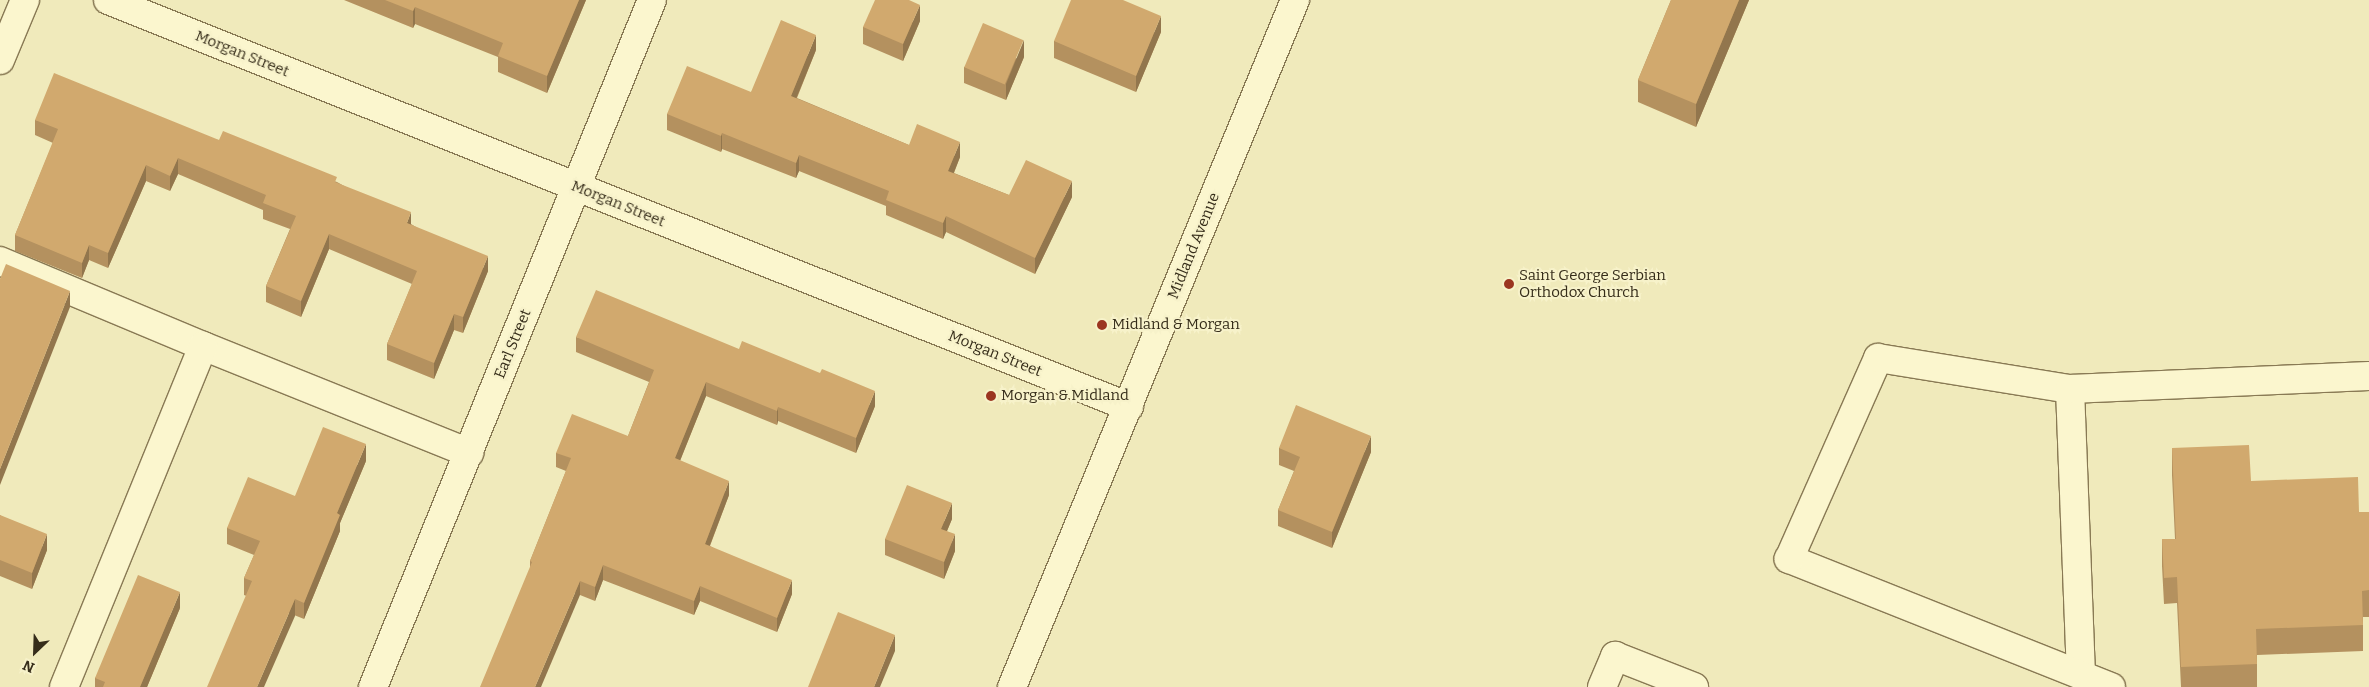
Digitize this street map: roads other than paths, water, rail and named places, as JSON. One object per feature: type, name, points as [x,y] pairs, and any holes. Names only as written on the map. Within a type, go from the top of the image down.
[{"type":"street","points":[[0,60],[25,0]]},
{"type":"street","name":"Morgan Street","points":[[108,0],[1129,407]]},
{"type":"street","name":"Earl Street","points":[[374,687],[652,0]]},
{"type":"street","name":"Midland Avenue","points":[[1012,687],[1296,0]]},
{"type":"street","points":[[0,261],[203,346],[468,453]]},
{"type":"street","points":[[64,687],[203,346]]},
{"type":"street","points":[[2111,687],[1789,559],[1878,358],[2070,389],[2369,376]]},
{"type":"street","points":[[2070,389],[2081,675]]},
{"type":"street","points":[[1602,687],[1615,656],[1694,687]]},
{"type":"place","name":"Saint George Serbian Orthodox Church","points":[[1509,284]]},
{"type":"place","name":"Midland & Morgan","points":[[1102,325]]},
{"type":"place","name":"Morgan & Midland","points":[[991,396]]}]
